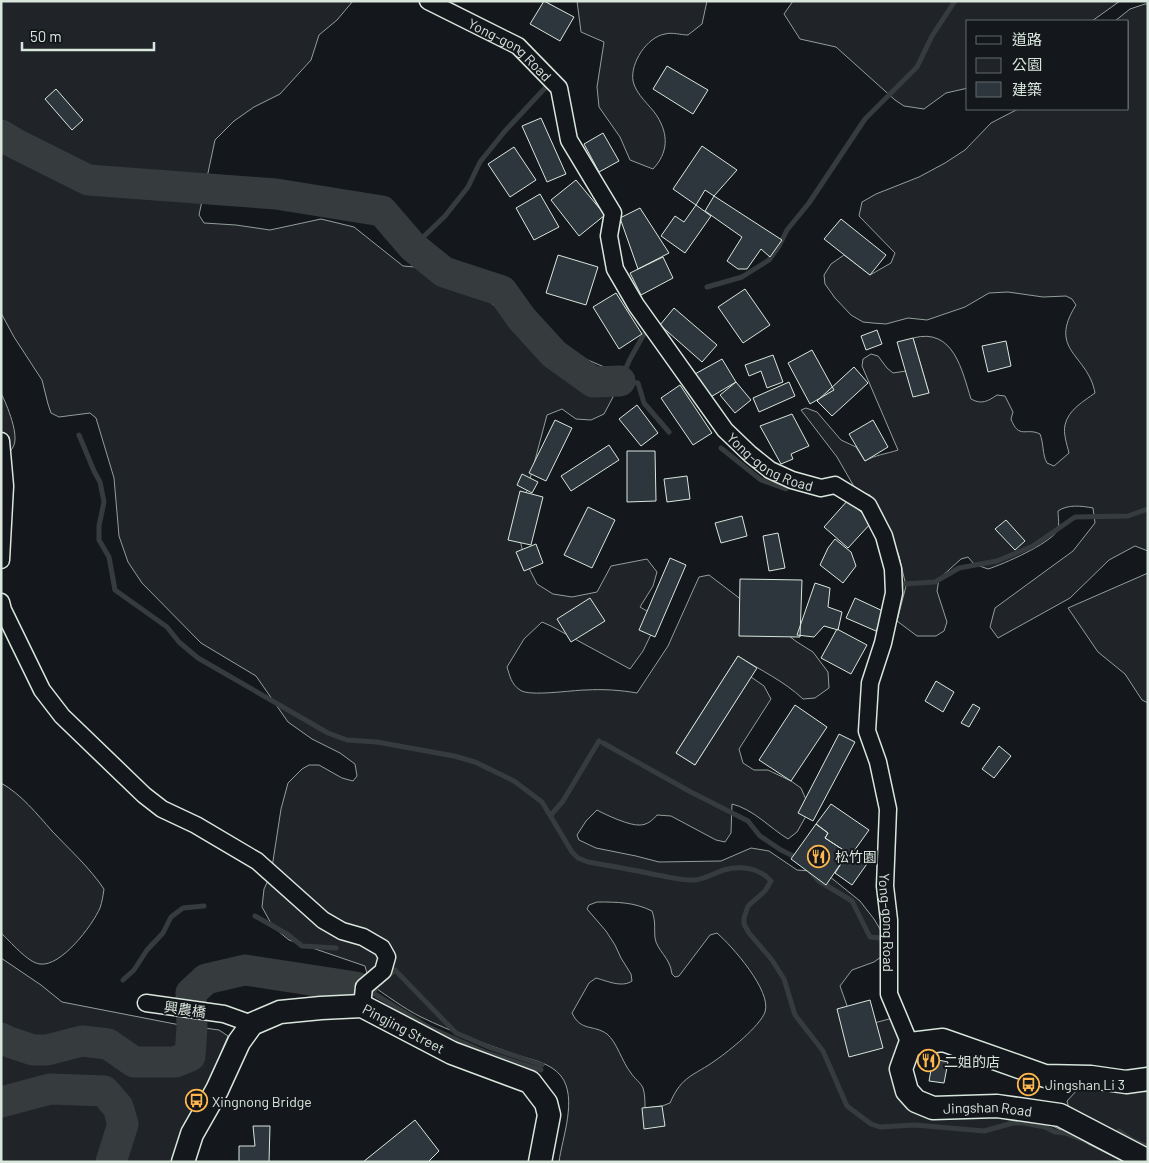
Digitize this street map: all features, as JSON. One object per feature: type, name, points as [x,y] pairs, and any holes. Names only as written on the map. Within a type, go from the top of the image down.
[{"type":"street","name":"Yong-gong Road","points":[[428,1],[518,46],[559,88],[569,140],[613,213],[609,236],[615,269],[636,305],[725,430],[770,470],[792,480],[821,488],[835,485],[868,504],[884,536],[893,569],[894,593],[883,643],[870,683],[867,731],[878,762],[888,809],[885,886],[889,920],[888,994],[910,1044]]},
{"type":"street","points":[[1,440],[5,486],[1,560]]},
{"type":"street","points":[[1,602],[3,610],[42,690],[62,716],[144,795],[162,809],[196,824],[257,861],[323,920],[342,931],[363,937],[382,948],[387,957],[383,971],[364,987],[362,1006]]},
{"type":"street","name":"興農橋","points":[[146,1003],[224,1014],[252,1024]]},
{"type":"street","name":"Pingjing Street","points":[[252,1024],[280,1012],[362,1006],[452,1053],[530,1082],[546,1104],[549,1115],[540,1162]]},
{"type":"street","points":[[184,1162],[192,1134],[217,1090],[239,1042],[252,1024]]},
{"type":"street","points":[[910,1044],[943,1040],[1045,1076],[1091,1077],[1126,1082],[1148,1080]]},
{"type":"street","name":"Jingshan Road","points":[[910,1044],[901,1069],[907,1091],[916,1101],[932,1108],[997,1106],[1060,1115],[1148,1161]]},
{"type":"green space","points":[[1,1],[353,1],[337,20],[319,35],[311,60],[280,94],[254,107],[234,121],[215,140],[199,215],[204,223],[270,230],[321,219],[354,227],[403,266],[428,268],[456,278],[483,296],[526,333],[558,343],[574,354],[609,369],[613,397],[604,414],[591,420],[576,419],[562,409],[547,415],[522,509],[519,536],[525,560],[537,584],[553,594],[572,597],[597,592],[611,566],[647,559],[657,572],[653,586],[640,607],[659,618],[643,651],[630,669],[542,622],[524,639],[507,667],[511,680],[520,690],[532,693],[618,690],[637,693],[668,646],[699,577],[709,575],[813,652],[828,672],[829,688],[815,698],[803,699],[780,681],[738,656],[676,753],[695,765],[751,677],[764,686],[771,699],[739,749],[743,763],[754,770],[768,770],[801,788],[810,809],[797,832],[788,839],[754,814],[732,804],[731,833],[725,842],[716,840],[671,816],[657,815],[643,825],[636,825],[618,820],[597,810],[586,821],[577,835],[579,840],[596,848],[659,862],[721,861],[751,848],[769,851],[797,870],[824,872],[860,901],[883,934],[881,957],[874,962],[852,970],[840,986],[855,1028],[893,1018],[904,1043],[895,1082],[975,1115],[1041,1120],[1124,1162],[559,1162],[569,1107],[566,1085],[557,1072],[541,1062],[481,1042],[421,1017],[401,1006],[370,984],[365,966],[289,940],[273,927],[262,907],[264,889],[271,874],[281,809],[288,783],[302,769],[309,765],[319,765],[342,778],[353,781],[357,776],[355,764],[340,753],[312,739],[288,722],[256,676],[201,643],[142,583],[128,562],[119,536],[114,478],[96,418],[90,413],[59,417],[51,413],[42,380],[1,313]],"holes":[[[597,902],[632,904],[652,911],[656,943],[669,963],[672,974],[675,977],[679,976],[710,935],[717,933],[741,958],[763,993],[766,1003],[765,1012],[751,1031],[722,1056],[684,1081],[670,1103],[662,1106],[645,1108],[643,1088],[632,1075],[611,1038],[602,1031],[579,1023],[572,1013],[589,983],[596,978],[619,984],[632,981],[631,974],[615,945],[587,909],[589,905]]]},
{"type":"green space","points":[[577,1],[707,1],[702,24],[688,35],[668,33],[658,36],[646,45],[634,66],[633,81],[635,86],[657,116],[664,130],[664,150],[662,157],[653,169],[630,160],[620,137],[599,107],[597,87],[604,42],[581,32]]},
{"type":"green space","points":[[793,1],[1120,1],[1093,20],[966,20],[966,88],[946,93],[924,109],[904,106],[895,100],[836,47],[800,39],[784,14]]},
{"type":"green space","points":[[1148,4],[1148,551],[1135,546],[1109,560],[1070,598],[998,638],[990,627],[995,608],[1073,551],[1095,523],[1093,508],[1066,507],[1058,511],[1059,524],[1057,531],[1045,542],[1026,553],[988,569],[974,564],[968,557],[961,559],[939,579],[937,591],[947,622],[944,631],[936,636],[917,636],[897,621],[906,586],[899,556],[882,513],[870,495],[856,490],[837,457],[801,410],[806,408],[817,412],[841,440],[856,447],[865,461],[898,450],[862,366],[863,359],[871,354],[878,356],[893,373],[906,371],[929,393],[913,338],[927,336],[938,339],[947,345],[954,354],[960,364],[971,399],[982,402],[997,395],[1005,396],[1013,412],[1011,419],[1014,425],[1020,431],[1040,434],[1045,460],[1054,466],[1069,453],[1065,428],[1069,415],[1077,406],[1095,393],[1085,369],[1067,343],[1068,320],[1076,305],[1072,299],[1066,296],[1043,297],[1008,292],[989,293],[965,307],[927,320],[908,318],[886,324],[863,322],[851,315],[835,298],[825,284],[824,275],[831,264],[844,255],[870,275],[891,263],[895,253],[859,216],[862,202],[876,194],[919,177],[945,163],[965,150],[991,123],[1016,110],[1129,110],[1129,20],[1116,20],[1130,9]]},
{"type":"green space","points":[[1,393],[12,420],[15,442],[12,449],[1,458]]},
{"type":"green space","points":[[1148,573],[1148,703],[1142,700],[1125,674],[1098,652],[1068,608]]},
{"type":"green space","points":[[1,783],[28,805],[86,866],[104,889],[100,908],[90,925],[75,944],[57,959],[48,963],[40,964],[30,960],[1,933]]},
{"type":"green space","points":[[1,958],[41,985],[62,1002],[175,1024],[219,1030],[228,1036],[171,1162],[1,1162]]},
{"type":"green space","points":[[1091,1087],[1148,1092],[1148,1153],[1069,1109],[1067,1101],[1077,1090]]},
{"type":"building","points":[[544,1],[574,17],[560,41],[530,24]]},
{"type":"building","points":[[667,66],[708,90],[693,114],[653,89]]},
{"type":"building","points":[[56,89],[83,120],[72,130],[45,99]]},
{"type":"building","points":[[541,118],[566,174],[547,182],[522,126]]},
{"type":"building","points":[[603,133],[619,161],[599,172],[584,144]]},
{"type":"building","points":[[702,146],[737,170],[714,196],[705,190],[696,205],[673,189]]},
{"type":"building","points":[[514,147],[536,180],[510,197],[488,164]]},
{"type":"building","points":[[576,180],[605,215],[579,236],[551,200]]},
{"type":"building","points":[[540,194],[559,227],[534,240],[516,208]]},
{"type":"building","points":[[714,196],[782,240],[770,257],[761,249],[747,269],[738,269],[727,261],[742,237],[705,211]]},
{"type":"building","points":[[696,205],[711,216],[685,253],[661,236],[675,216],[684,222]]},
{"type":"building","points":[[640,208],[669,253],[638,269],[620,218]]},
{"type":"building","points":[[841,219],[886,255],[870,275],[824,239]]},
{"type":"building","points":[[558,255],[598,267],[586,305],[546,293]]},
{"type":"building","points":[[663,257],[673,278],[641,295],[630,273]]},
{"type":"building","points":[[745,289],[770,325],[743,343],[718,307]]},
{"type":"building","points":[[616,293],[642,334],[619,349],[593,307]]},
{"type":"building","points":[[674,308],[717,345],[702,362],[660,325]]},
{"type":"building","points":[[877,330],[882,344],[866,350],[861,336]]},
{"type":"building","points":[[913,338],[929,393],[913,397],[897,342]]},
{"type":"building","points":[[1006,341],[1011,366],[988,372],[982,346]]},
{"type":"building","points":[[812,350],[834,390],[810,404],[788,363]]},
{"type":"building","points":[[773,355],[783,382],[767,388],[761,371],[749,376],[745,365]]},
{"type":"building","points":[[722,359],[736,382],[709,398],[695,374]]},
{"type":"building","points":[[854,367],[868,383],[832,416],[817,401]]},
{"type":"building","points":[[736,382],[751,400],[735,413],[720,395]]},
{"type":"building","points":[[789,382],[795,396],[759,412],[753,398]]},
{"type":"building","points":[[680,385],[712,433],[693,445],[661,398]]},
{"type":"building","points":[[637,405],[658,433],[641,446],[619,419]]},
{"type":"building","points":[[792,414],[809,446],[791,454],[793,459],[781,464],[760,426]]},
{"type":"building","points":[[555,420],[572,428],[546,481],[529,473]]},
{"type":"building","points":[[873,420],[888,447],[865,461],[849,434]]},
{"type":"building","points":[[609,445],[619,460],[571,491],[561,476]]},
{"type":"building","points":[[627,451],[655,451],[656,501],[627,502]]},
{"type":"building","points":[[522,474],[538,482],[532,493],[517,485]]},
{"type":"building","points":[[687,476],[690,499],[667,502],[664,479]]},
{"type":"building","points":[[520,491],[543,497],[531,545],[508,540]]},
{"type":"building","points":[[848,500],[872,522],[848,548],[824,527]]},
{"type":"building","points":[[588,507],[615,520],[592,568],[564,555]]},
{"type":"building","points":[[742,516],[747,536],[721,543],[715,523]]},
{"type":"building","points":[[1006,520],[1025,541],[1015,550],[995,529]]},
{"type":"building","points":[[778,533],[785,568],[769,571],[763,536]]},
{"type":"building","points":[[835,539],[851,552],[856,566],[843,583],[820,565],[828,548]]},
{"type":"building","points":[[536,544],[543,563],[524,571],[516,552]]},
{"type":"building","points":[[670,558],[686,565],[655,637],[639,630]]},
{"type":"building","points":[[740,579],[802,580],[800,637],[739,636]]},
{"type":"building","points":[[815,583],[830,588],[828,607],[842,612],[838,630],[824,626],[814,637],[797,635]]},
{"type":"building","points":[[590,598],[605,621],[571,642],[557,619]]},
{"type":"building","points":[[855,598],[885,612],[876,631],[846,618]]},
{"type":"building","points":[[837,629],[867,645],[851,674],[821,658]]},
{"type":"building","points":[[738,656],[757,668],[695,765],[676,753]]},
{"type":"building","points":[[936,681],[954,692],[943,712],[925,701]]},
{"type":"building","points":[[973,704],[980,708],[969,727],[961,723]]},
{"type":"building","points":[[795,705],[827,727],[791,781],[759,760]]},
{"type":"building","points":[[839,734],[855,742],[813,821],[798,813]]},
{"type":"building","points":[[999,746],[1011,756],[994,778],[982,769]]},
{"type":"building","points":[[831,804],[869,830],[854,851],[869,861],[852,885],[835,873],[848,853],[825,838],[828,833],[816,824]]},
{"type":"building","name":"松竹園","points":[[816,824],[828,833],[825,838],[848,853],[826,885],[791,859]]},
{"type":"building","points":[[870,1000],[883,1048],[849,1057],[837,1009]]},
{"type":"building","points":[[933,1059],[948,1062],[944,1083],[929,1081]]},
{"type":"building","points":[[662,1106],[665,1126],[644,1129],[642,1108]]},
{"type":"building","points":[[415,1120],[439,1151],[428,1162],[363,1162]]},
{"type":"building","points":[[253,1126],[270,1126],[269,1162],[239,1162],[239,1146],[255,1146]]},
{"type":"waterway","points":[[707,287],[742,277],[769,260],[787,230],[809,203],[865,119],[917,67],[932,36],[955,1]]},
{"type":"waterway","points":[[413,247],[445,216],[468,187],[480,162],[505,131],[546,87]]},
{"type":"waterway","points":[[1,135],[88,180],[276,194],[382,211],[413,247],[444,272],[502,291],[522,319],[554,354],[593,382],[620,381]]},
{"type":"waterway","points":[[644,334],[620,381],[638,383],[644,403],[669,432]]},
{"type":"waterway","points":[[79,435],[100,482],[104,502],[99,526],[99,540],[109,557],[115,590],[167,627],[179,642],[198,658],[328,733],[347,740],[377,742],[454,756],[475,762],[514,781],[542,802],[572,852],[578,858],[588,862],[685,880],[695,880],[724,870],[737,868],[756,870],[761,873],[771,881],[765,891],[748,906],[744,924],[784,979],[795,1015],[823,1051],[847,1106],[871,1124],[880,1127],[915,1125],[984,1131],[1013,1123],[1024,1123],[1045,1127],[1055,1132],[1065,1133],[1087,1141]]},
{"type":"waterway","points":[[721,448],[761,480],[786,489]]},
{"type":"waterway","points":[[904,584],[935,582],[959,568],[997,561],[1033,546],[1075,517],[1128,516],[1148,509]]},
{"type":"waterway","points":[[551,815],[563,801],[599,741]]},
{"type":"waterway","points":[[603,743],[689,791],[748,821],[760,836],[797,858]]},
{"type":"waterway","points":[[810,871],[819,881],[852,901],[870,937],[880,938]]},
{"type":"waterway","points":[[123,980],[134,970],[147,950],[163,933],[171,917],[183,908],[204,906]]},
{"type":"waterway","points":[[255,916],[287,934],[302,946],[336,948]]},
{"type":"waterway","points":[[1,1038],[33,1050],[47,1050],[82,1041],[108,1044],[134,1062],[175,1062],[190,1056],[192,1027],[191,993],[206,979],[245,970],[356,987]]},
{"type":"waterway","points":[[541,1070],[487,1053],[428,1027],[373,993],[377,986],[395,970],[456,1033],[491,1048],[542,1065]]},
{"type":"waterway","points":[[1,1102],[50,1089],[104,1091],[118,1107],[123,1124],[111,1162]]},
{"type":"waterway","points":[[1117,1133],[1119,1131],[1132,1140],[1148,1147]]},
{"type":"place","name":"松竹園","points":[[819,856]]},
{"type":"place","name":"二姐的店","points":[[928,1061]]},
{"type":"place","name":"Jingshan Li 3","points":[[1029,1084]]},
{"type":"place","name":"Xingnong Bridge","points":[[196,1101]]}]
